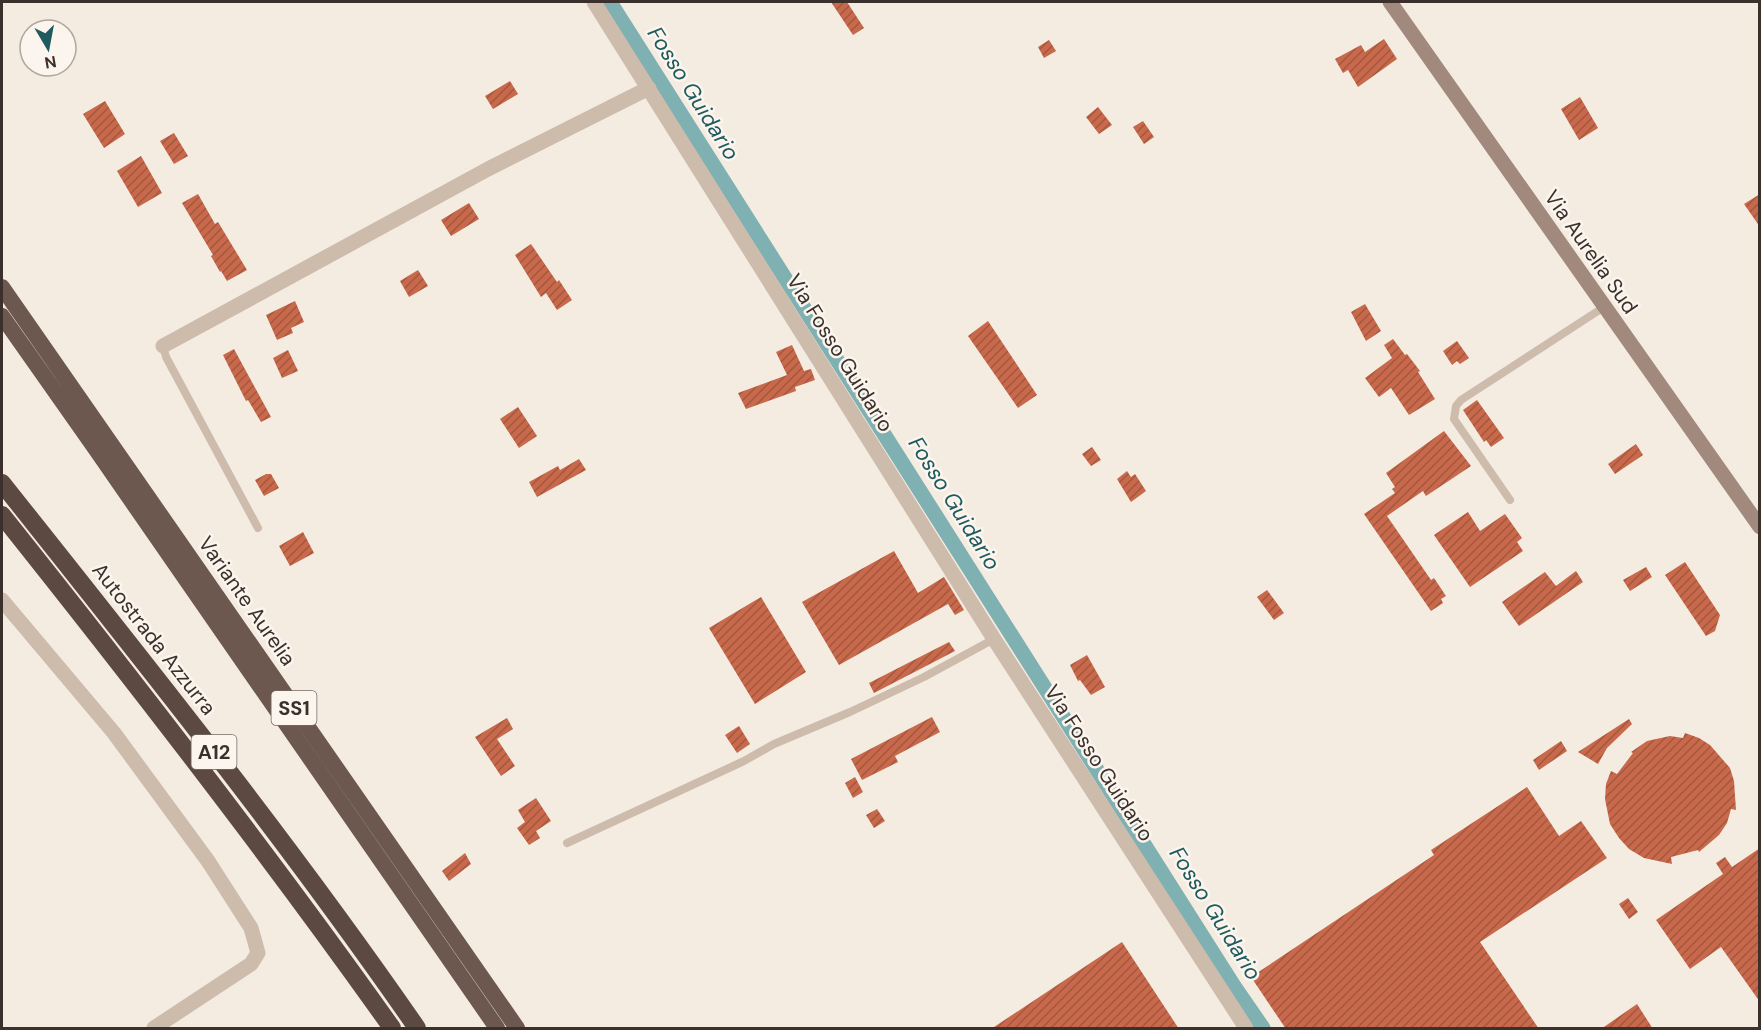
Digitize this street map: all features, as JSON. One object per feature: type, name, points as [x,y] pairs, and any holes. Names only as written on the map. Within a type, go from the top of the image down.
[{"type":"highway","name":"Variante Aurelia","points":[[2,287],[517,1029]]},
{"type":"highway","name":"Variante Aurelia","points":[[2,316],[497,1029]]},
{"type":"highway","name":"Autostrada Azzurra","points":[[2,483],[282,840],[417,1029]]},
{"type":"highway","name":"Autostrada Azzurra","points":[[2,515],[134,681],[270,859],[392,1029]]},
{"type":"main road","name":"Via Aurelia Sud","points":[[1390,2],[1760,527]]},
{"type":"street","name":"Via Fosso Guidario","points":[[598,3],[994,639],[1246,1029]]},
{"type":"street","points":[[163,346],[478,174],[649,88]]},
{"type":"street","points":[[2,600],[114,733],[208,861],[252,928],[258,953],[250,964],[154,1029]]},
{"type":"lane","points":[[1510,500],[1454,419],[1456,406],[1461,400],[1604,308]]},
{"type":"lane","points":[[163,346],[166,357],[258,528]]},
{"type":"lane","points":[[567,843],[735,765],[774,744],[924,677],[994,639]]},
{"type":"building","points":[[831,2],[847,2],[864,28],[853,35]]},
{"type":"building","points":[[1384,39],[1397,59],[1358,87],[1348,70],[1343,73],[1335,59],[1361,45],[1365,52]]},
{"type":"building","points":[[1049,40],[1056,51],[1044,58],[1038,47]]},
{"type":"building","points":[[510,81],[518,94],[493,109],[485,96]]},
{"type":"building","points":[[1580,97],[1598,128],[1579,140],[1561,109]]},
{"type":"building","points":[[105,101],[125,134],[104,148],[83,114]]},
{"type":"building","points":[[1098,107],[1112,125],[1099,134],[1086,117]]},
{"type":"building","points":[[1143,121],[1154,137],[1144,144],[1133,127]]},
{"type":"building","points":[[174,133],[188,156],[174,164],[160,141]]},
{"type":"building","points":[[141,156],[162,193],[138,207],[117,171]]},
{"type":"building","points":[[198,194],[215,224],[218,222],[247,270],[227,281],[182,203]]},
{"type":"building","points":[[1760,194],[1760,227],[1744,204]]},
{"type":"building","points":[[469,203],[479,219],[451,236],[441,220]]},
{"type":"building","points":[[531,244],[572,300],[557,310],[546,293],[541,297],[515,255]]},
{"type":"building","points":[[418,270],[428,286],[409,297],[400,281]]},
{"type":"building","points":[[295,301],[304,322],[291,328],[293,333],[277,340],[266,315]]},
{"type":"building","points":[[1365,304],[1381,331],[1366,341],[1351,312]]},
{"type":"building","points":[[988,321],[1037,395],[1018,408],[968,336]]},
{"type":"building","points":[[1393,339],[1420,371],[1418,372],[1435,399],[1409,415],[1391,388],[1379,397],[1365,378],[1392,358],[1384,345]]},
{"type":"building","points":[[1457,341],[1469,358],[1460,364],[1457,361],[1452,365],[1443,351]]},
{"type":"building","points":[[792,345],[804,371],[811,369],[815,380],[795,387],[796,391],[746,409],[738,393],[787,375],[776,352]]},
{"type":"building","points":[[234,349],[271,417],[261,422],[248,400],[246,401],[223,355]]},
{"type":"building","points":[[288,350],[298,371],[282,378],[273,358]]},
{"type":"building","points":[[1477,400],[1504,438],[1491,447],[1486,440],[1484,442],[1463,410]]},
{"type":"building","points":[[518,407],[537,436],[519,448],[500,419]]},
{"type":"building","points":[[1444,431],[1471,466],[1426,496],[1423,491],[1387,516],[1431,580],[1434,578],[1446,596],[1441,599],[1443,603],[1431,611],[1364,514],[1395,493],[1392,489],[1395,487],[1386,473]]},
{"type":"building","points":[[1636,444],[1643,455],[1615,474],[1608,464]]},
{"type":"building","points":[[1092,447],[1101,460],[1091,466],[1082,454]]},
{"type":"building","points":[[579,459],[586,470],[537,497],[529,482],[558,466],[560,470]]},
{"type":"building","points":[[1127,471],[1131,477],[1135,474],[1146,491],[1131,502],[1117,479]]},
{"type":"building","points":[[271,474],[279,488],[264,496],[255,480]]},
{"type":"building","points":[[1468,512],[1480,531],[1505,514],[1522,538],[1517,542],[1523,551],[1470,587],[1434,535]]},
{"type":"building","points":[[303,532],[314,553],[290,566],[279,546]]},
{"type":"building","points":[[894,551],[918,593],[944,577],[964,610],[955,615],[948,604],[839,665],[802,602]]},
{"type":"building","points":[[1685,562],[1720,615],[1715,631],[1706,636],[1665,575]]},
{"type":"building","points":[[1646,567],[1652,577],[1630,591],[1623,580]]},
{"type":"building","points":[[1576,571],[1583,582],[1519,626],[1502,602],[1545,572],[1556,586]]},
{"type":"building","points":[[1267,590],[1284,613],[1274,620],[1257,597]]},
{"type":"building","points":[[761,597],[806,672],[755,704],[709,628]]},
{"type":"building","points":[[949,642],[955,651],[874,693],[869,683]]},
{"type":"building","points":[[1087,655],[1105,687],[1091,695],[1080,680],[1078,681],[1070,665]]},
{"type":"building","points":[[932,717],[940,732],[895,756],[898,762],[862,780],[851,759]]},
{"type":"building","points":[[507,718],[513,729],[497,739],[515,766],[501,776],[475,737]]},
{"type":"building","points":[[1629,719],[1632,724],[1607,748],[1598,764],[1578,752]]},
{"type":"building","points":[[739,726],[750,744],[737,753],[725,735]]},
{"type":"building","points":[[1685,733],[1710,745],[1730,768],[1734,781],[1736,810],[1731,809],[1727,823],[1719,835],[1699,852],[1698,850],[1671,857],[1672,864],[1644,858],[1629,849],[1619,838],[1610,824],[1605,799],[1606,784],[1611,771],[1617,774],[1633,753],[1631,752],[1647,741],[1670,736],[1683,738]]},
{"type":"building","points":[[1561,741],[1567,751],[1539,770],[1533,760]]},
{"type":"building","points":[[855,777],[863,792],[853,798],[845,783]]},
{"type":"building","points":[[1527,787],[1559,836],[1581,821],[1607,858],[1480,942],[1539,1029],[1286,1029],[1251,977],[1434,855],[1431,850]]},
{"type":"building","points":[[536,798],[551,821],[536,831],[540,838],[529,845],[517,828],[525,822],[518,810]]},
{"type":"building","points":[[877,809],[885,821],[874,828],[866,815]]},
{"type":"building","points":[[1760,848],[1760,1002],[1721,947],[1690,969],[1656,920],[1723,874],[1716,863],[1725,857],[1732,867]]},
{"type":"building","points":[[465,853],[471,864],[449,881],[442,871]]},
{"type":"building","points":[[1628,898],[1638,912],[1629,919],[1619,904]]},
{"type":"building","points":[[1122,942],[1179,1029],[991,1029]]},
{"type":"building","points":[[1637,1004],[1653,1029],[1601,1029]]},
{"type":"waterway","name":"Fosso Guidario","points":[[610,2],[1234,986],[1263,1028]]}]
